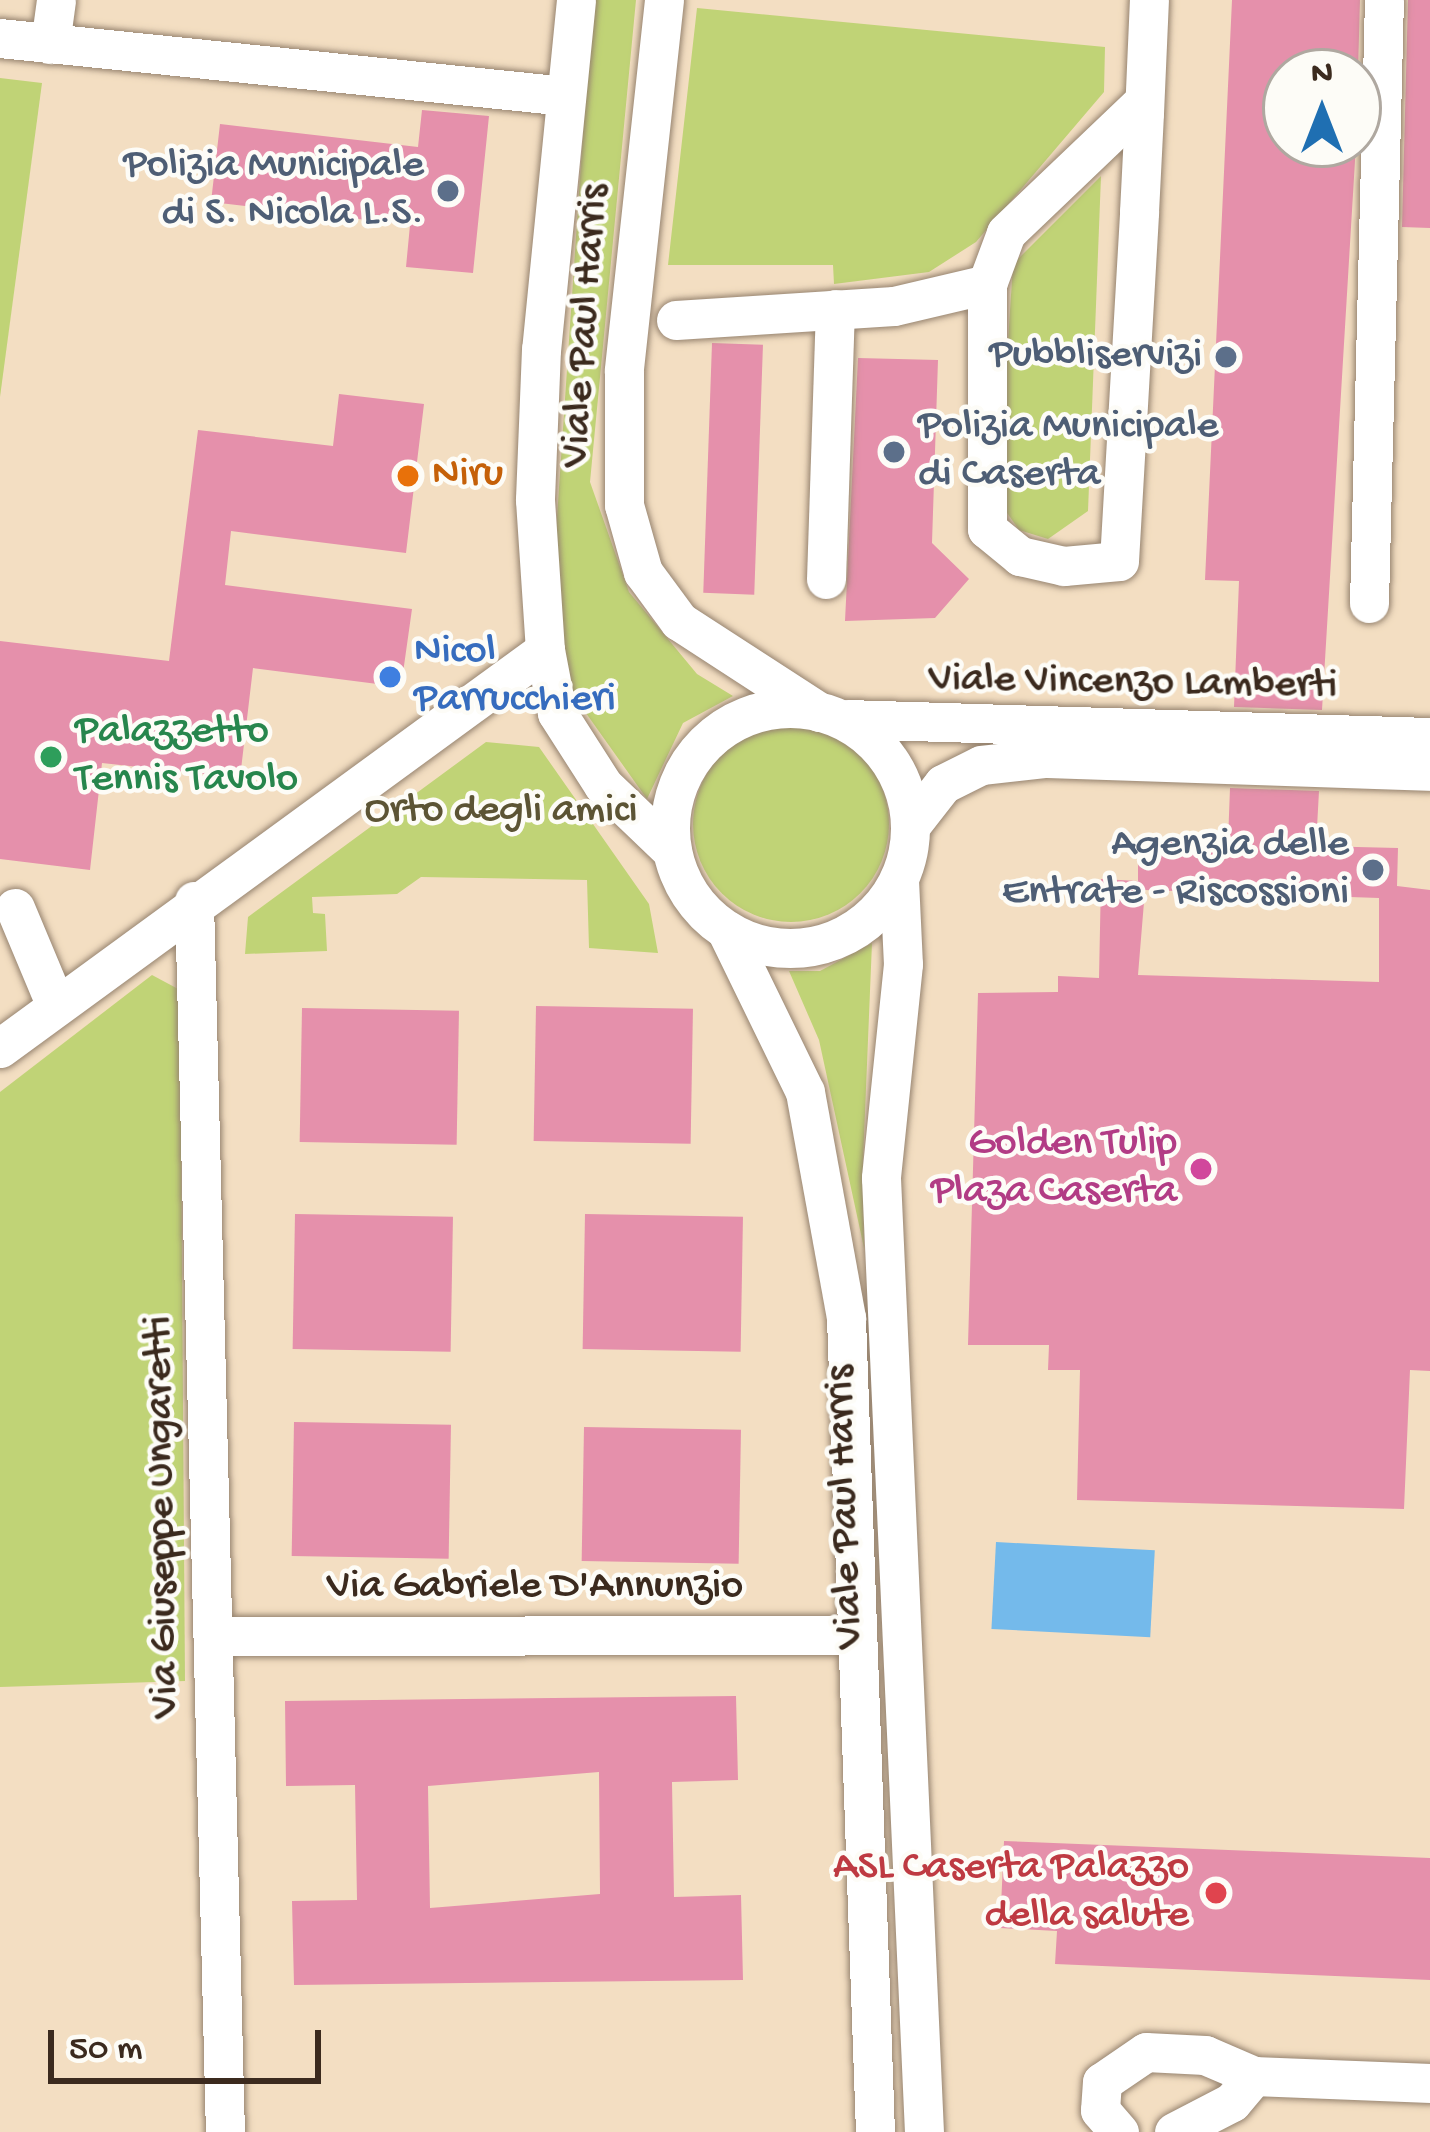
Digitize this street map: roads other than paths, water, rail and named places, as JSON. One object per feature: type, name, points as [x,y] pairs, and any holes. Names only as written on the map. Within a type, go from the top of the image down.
[{"type":"street","points":[[50,44],[56,0]]},
{"type":"street","name":"Viale Paul Harris","points":[[576,0],[535,500],[545,650],[557,713],[580,749],[672,851],[682,882],[726,930],[770,1007],[820,1143],[846,1318],[875,2132]]},
{"type":"street","name":"Viale Paul Harris","points":[[664,0],[624,371],[623,505],[643,572],[679,622],[828,714],[889,760],[910,825],[899,880],[903,964],[881,1178],[924,2132]]},
{"type":"street","points":[[1144,101],[1006,232],[986,284],[986,529],[1042,561],[1119,561],[1144,101],[1149,0]]},
{"type":"street","points":[[1369,603],[1384,0]]},
{"type":"street","points":[[0,38],[566,96]]},
{"type":"street","points":[[676,320],[835,309],[986,284]]},
{"type":"street","points":[[826,579],[835,309]]},
{"type":"street","points":[[0,1048],[194,901],[545,650]]},
{"type":"street","points":[[672,851],[678,783],[708,742],[751,715],[828,714]]},
{"type":"street","name":"Viale Vincenzo Lamberti","points":[[828,714],[911,729],[1430,737]]},
{"type":"street","name":"Viale Vincenzo Lamberti","points":[[910,825],[943,784],[1023,760],[1430,771]]},
{"type":"street","points":[[726,930],[764,945],[824,942],[875,912],[899,880]]},
{"type":"street","name":"Via Giuseppe Ungaretti","points":[[194,901],[225,2132]]},
{"type":"street","points":[[15,908],[56,1006]]},
{"type":"street","name":"Via Gabriele D'Annunzio","points":[[214,1636],[856,1636]]},
{"type":"street","points":[[1119,2132],[1100,2110],[1116,2063],[1205,2055],[1254,2075],[1430,2084]]},
{"type":"street","points":[[1174,2132],[1232,2102],[1254,2075]]},
{"type":"water","points":[[996,1542],[1155,1550],[1150,1637],[991,1629]]},
{"type":"place","name":"Polizia Municipale di S. Nicola L.S.","points":[[448,191]]},
{"type":"place","name":"Pubbliservizi","points":[[1226,357]]},
{"type":"place","name":"Polizia Municipale di Caserta","points":[[894,452]]},
{"type":"place","name":"Niru","points":[[408,476]]},
{"type":"place","name":"Nicol Parrucchieri","points":[[390,677]]},
{"type":"place","name":"Palazzetto Tennis Tavolo","points":[[51,757]]},
{"type":"place","name":"Agenzia delle Entrate - Riscossioni","points":[[1373,870]]},
{"type":"place","name":"Golden Tulip Plaza Caserta","points":[[1201,1169]]},
{"type":"place","name":"ASL Caserta Palazzo della salute","points":[[1216,1893]]},
{"type":"park label","name":"Orto degli amici","points":[[501,812]]}]
